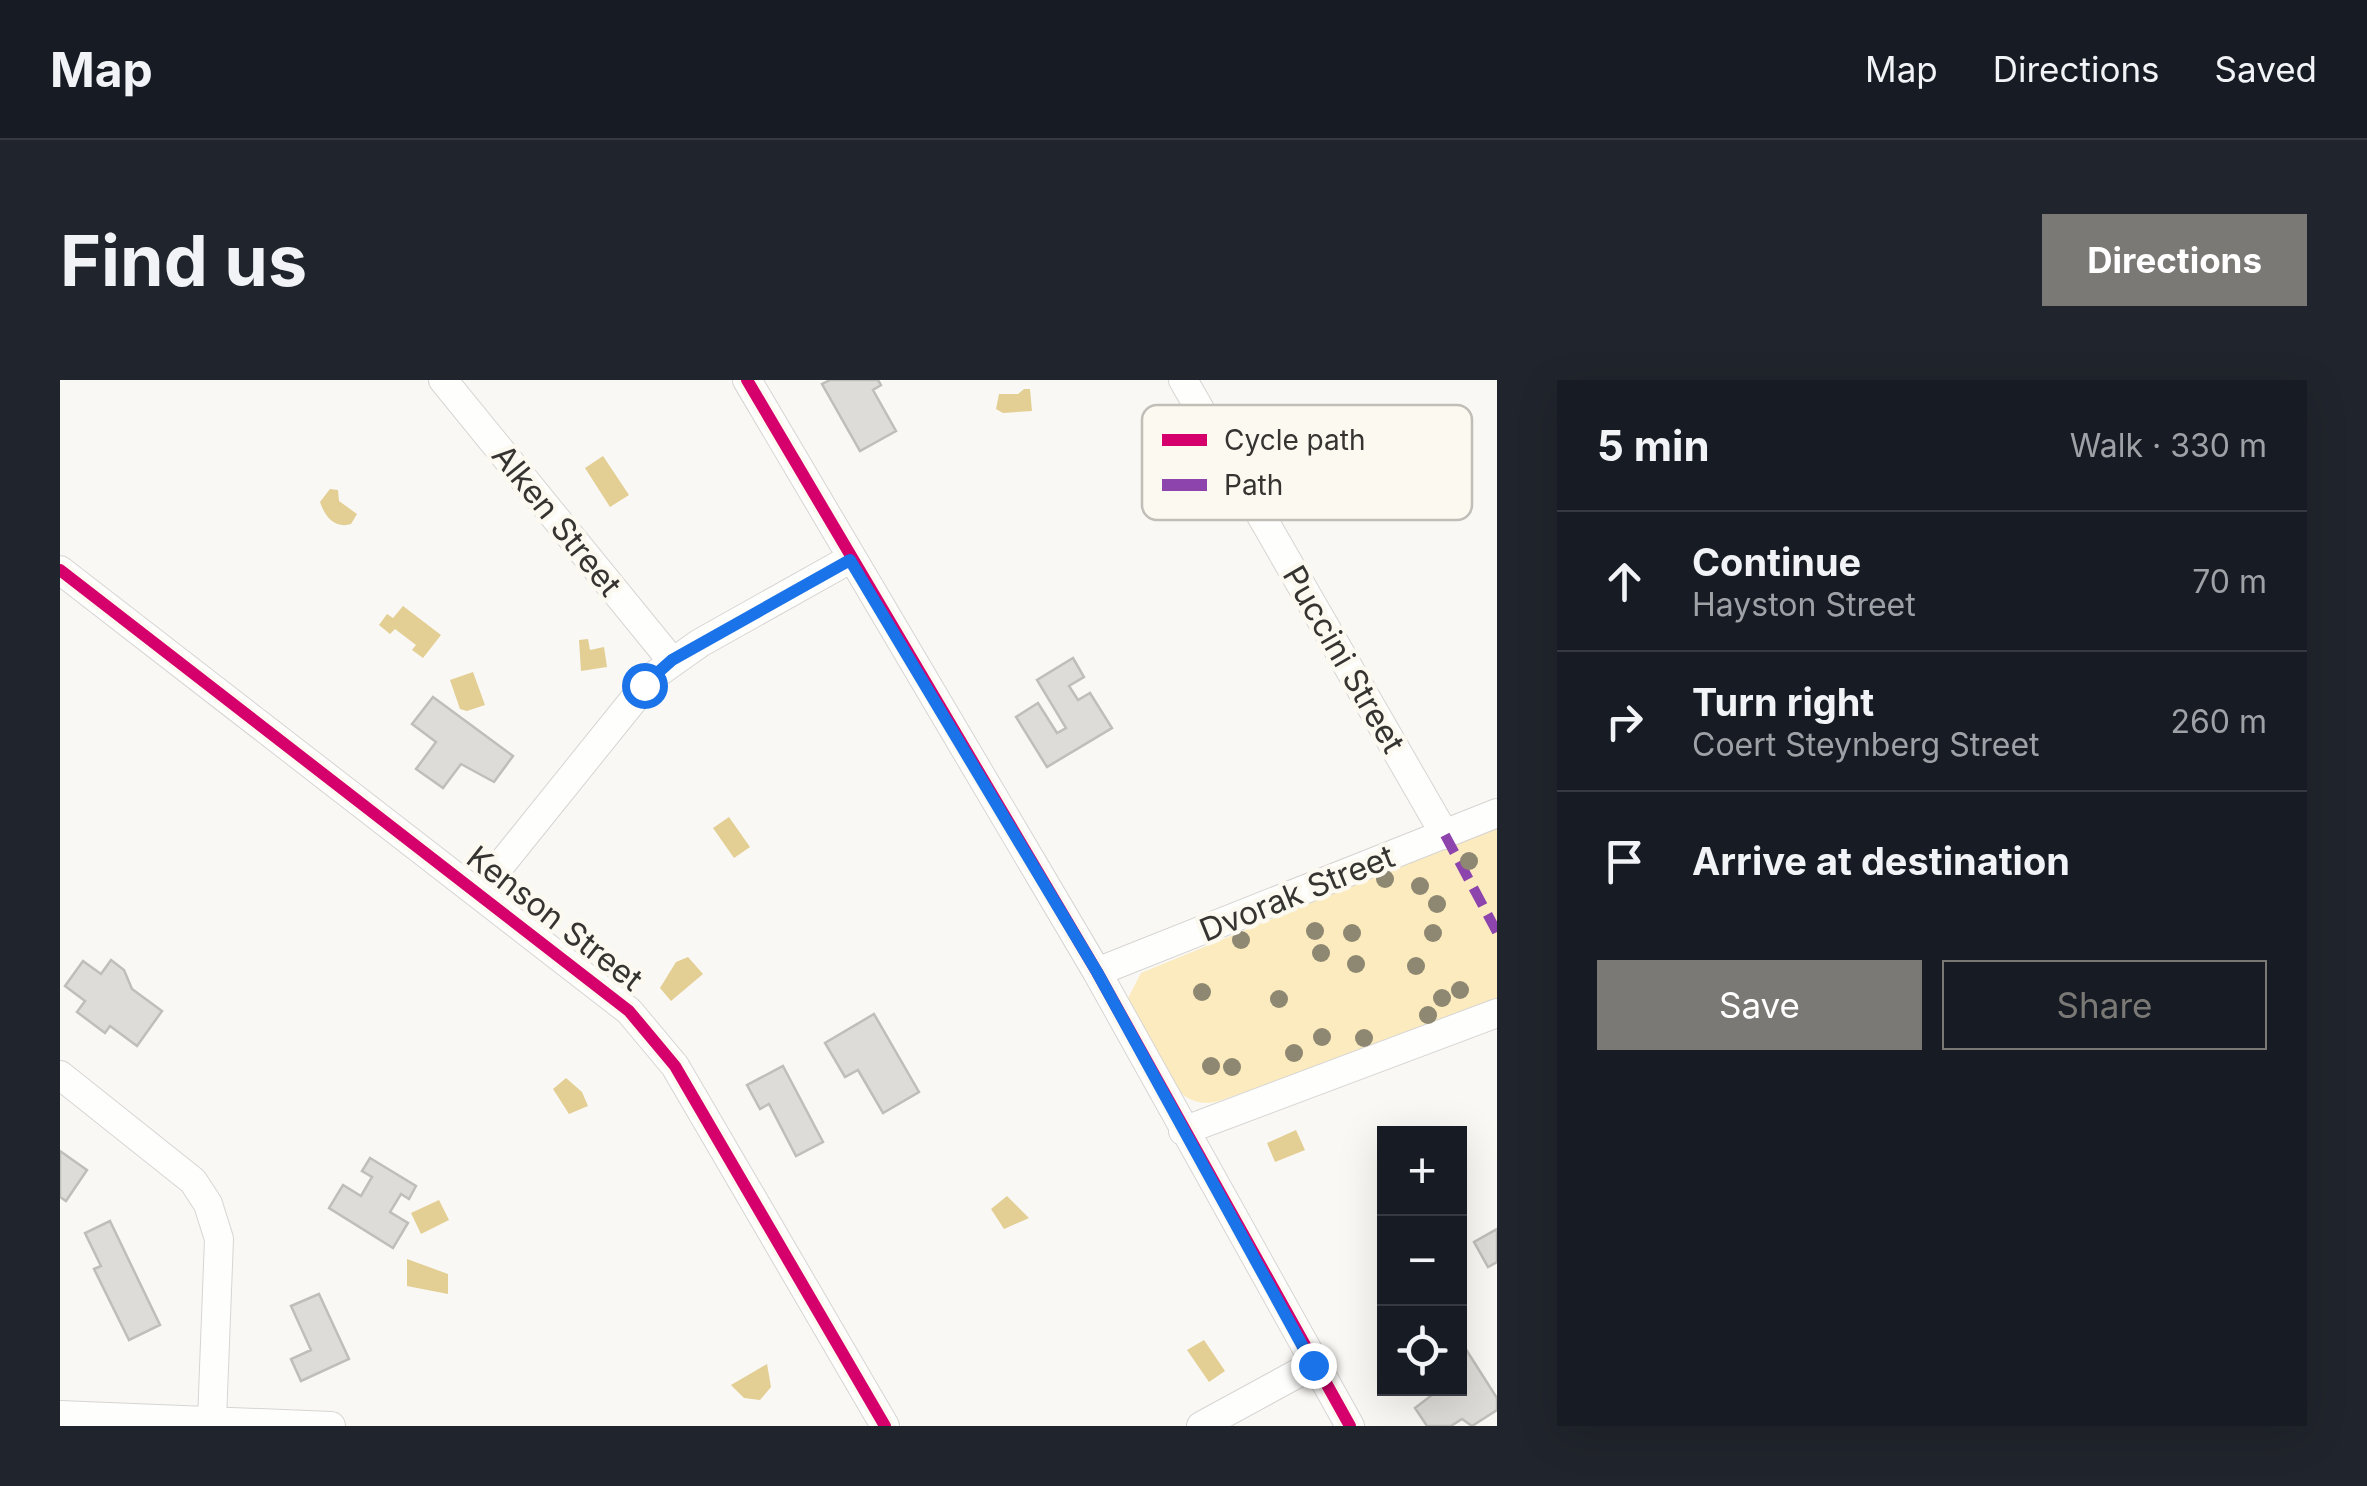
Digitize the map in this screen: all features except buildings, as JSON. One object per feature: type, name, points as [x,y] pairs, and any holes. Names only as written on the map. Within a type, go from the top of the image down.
[{"type":"street","name":"Alken Street","points":[[443,380],[672,660]]},
{"type":"street","points":[[747,380],[1097,972],[1350,1426]]},
{"type":"street","name":"Puccini Street","points":[[1183,380],[1197,405]]},
{"type":"street","name":"Puccini Street","points":[[1263,520],[1444,835]]},
{"type":"street","points":[[479,892],[636,694],[672,660],[850,560]]},
{"type":"street","name":"Kenson Street","points":[[60,570],[630,1011],[661,1044],[885,1426]]},
{"type":"street","name":"Dvorak Street","points":[[1097,972],[1497,812]]},
{"type":"street","points":[[1183,1131],[1497,1014]]},
{"type":"street","points":[[60,1076],[170,1161],[193,1181],[208,1204],[218,1239],[212,1420]]},
{"type":"street","points":[[1201,1426],[1313,1365]]},
{"type":"street","points":[[60,1414],[332,1426]]},
{"type":"shaded area","points":[[1030,389],[1032,411],[1003,413],[996,409],[999,394],[1018,394]]},
{"type":"shaded area","points":[[603,456],[629,495],[610,507],[585,468]]},
{"type":"shaded area","points":[[330,489],[338,490],[339,501],[357,514],[351,524],[335,523],[325,512],[320,502]]},
{"type":"shaded area","points":[[403,606],[441,635],[423,658],[412,650],[416,645],[395,629],[390,634],[379,625],[387,614],[393,618]]},
{"type":"shaded area","points":[[588,639],[590,650],[604,647],[607,667],[581,671],[579,640]]},
{"type":"shaded area","points":[[473,672],[485,705],[467,711],[460,709],[450,680]]},
{"type":"shaded area","points":[[729,817],[750,847],[734,858],[713,828]]},
{"type":"shaded area","points":[[1497,826],[1497,1002],[1219,1101],[1201,1102],[1186,1097],[1172,1085],[1151,1052],[1127,1000],[1141,973]]},
{"type":"shaded area","points":[[688,957],[703,974],[671,1001],[660,988],[676,962]]},
{"type":"shaded area","points":[[566,1078],[582,1092],[588,1106],[569,1114],[553,1089]]},
{"type":"shaded area","points":[[1296,1130],[1305,1150],[1275,1162],[1267,1143]]},
{"type":"shaded area","points":[[1007,1196],[1029,1218],[1004,1229],[991,1209]]},
{"type":"shaded area","points":[[439,1200],[449,1220],[421,1234],[411,1213]]},
{"type":"shaded area","points":[[407,1259],[448,1274],[448,1294],[407,1286]]},
{"type":"shaded area","points":[[1204,1340],[1225,1371],[1209,1382],[1187,1350]]},
{"type":"shaded area","points":[[767,1364],[771,1387],[760,1400],[744,1398],[731,1385]]},
{"type":"marked path","points":[[1445,835],[1497,932]]},
{"type":"cycle path","points":[[747,380],[1097,972],[1350,1426]]},
{"type":"cycle path","points":[[60,570],[629,1011],[675,1066],[885,1426]]},
{"type":"route","points":[[644,685],[672,660],[850,560],[1097,972],[1313,1365]]}]
